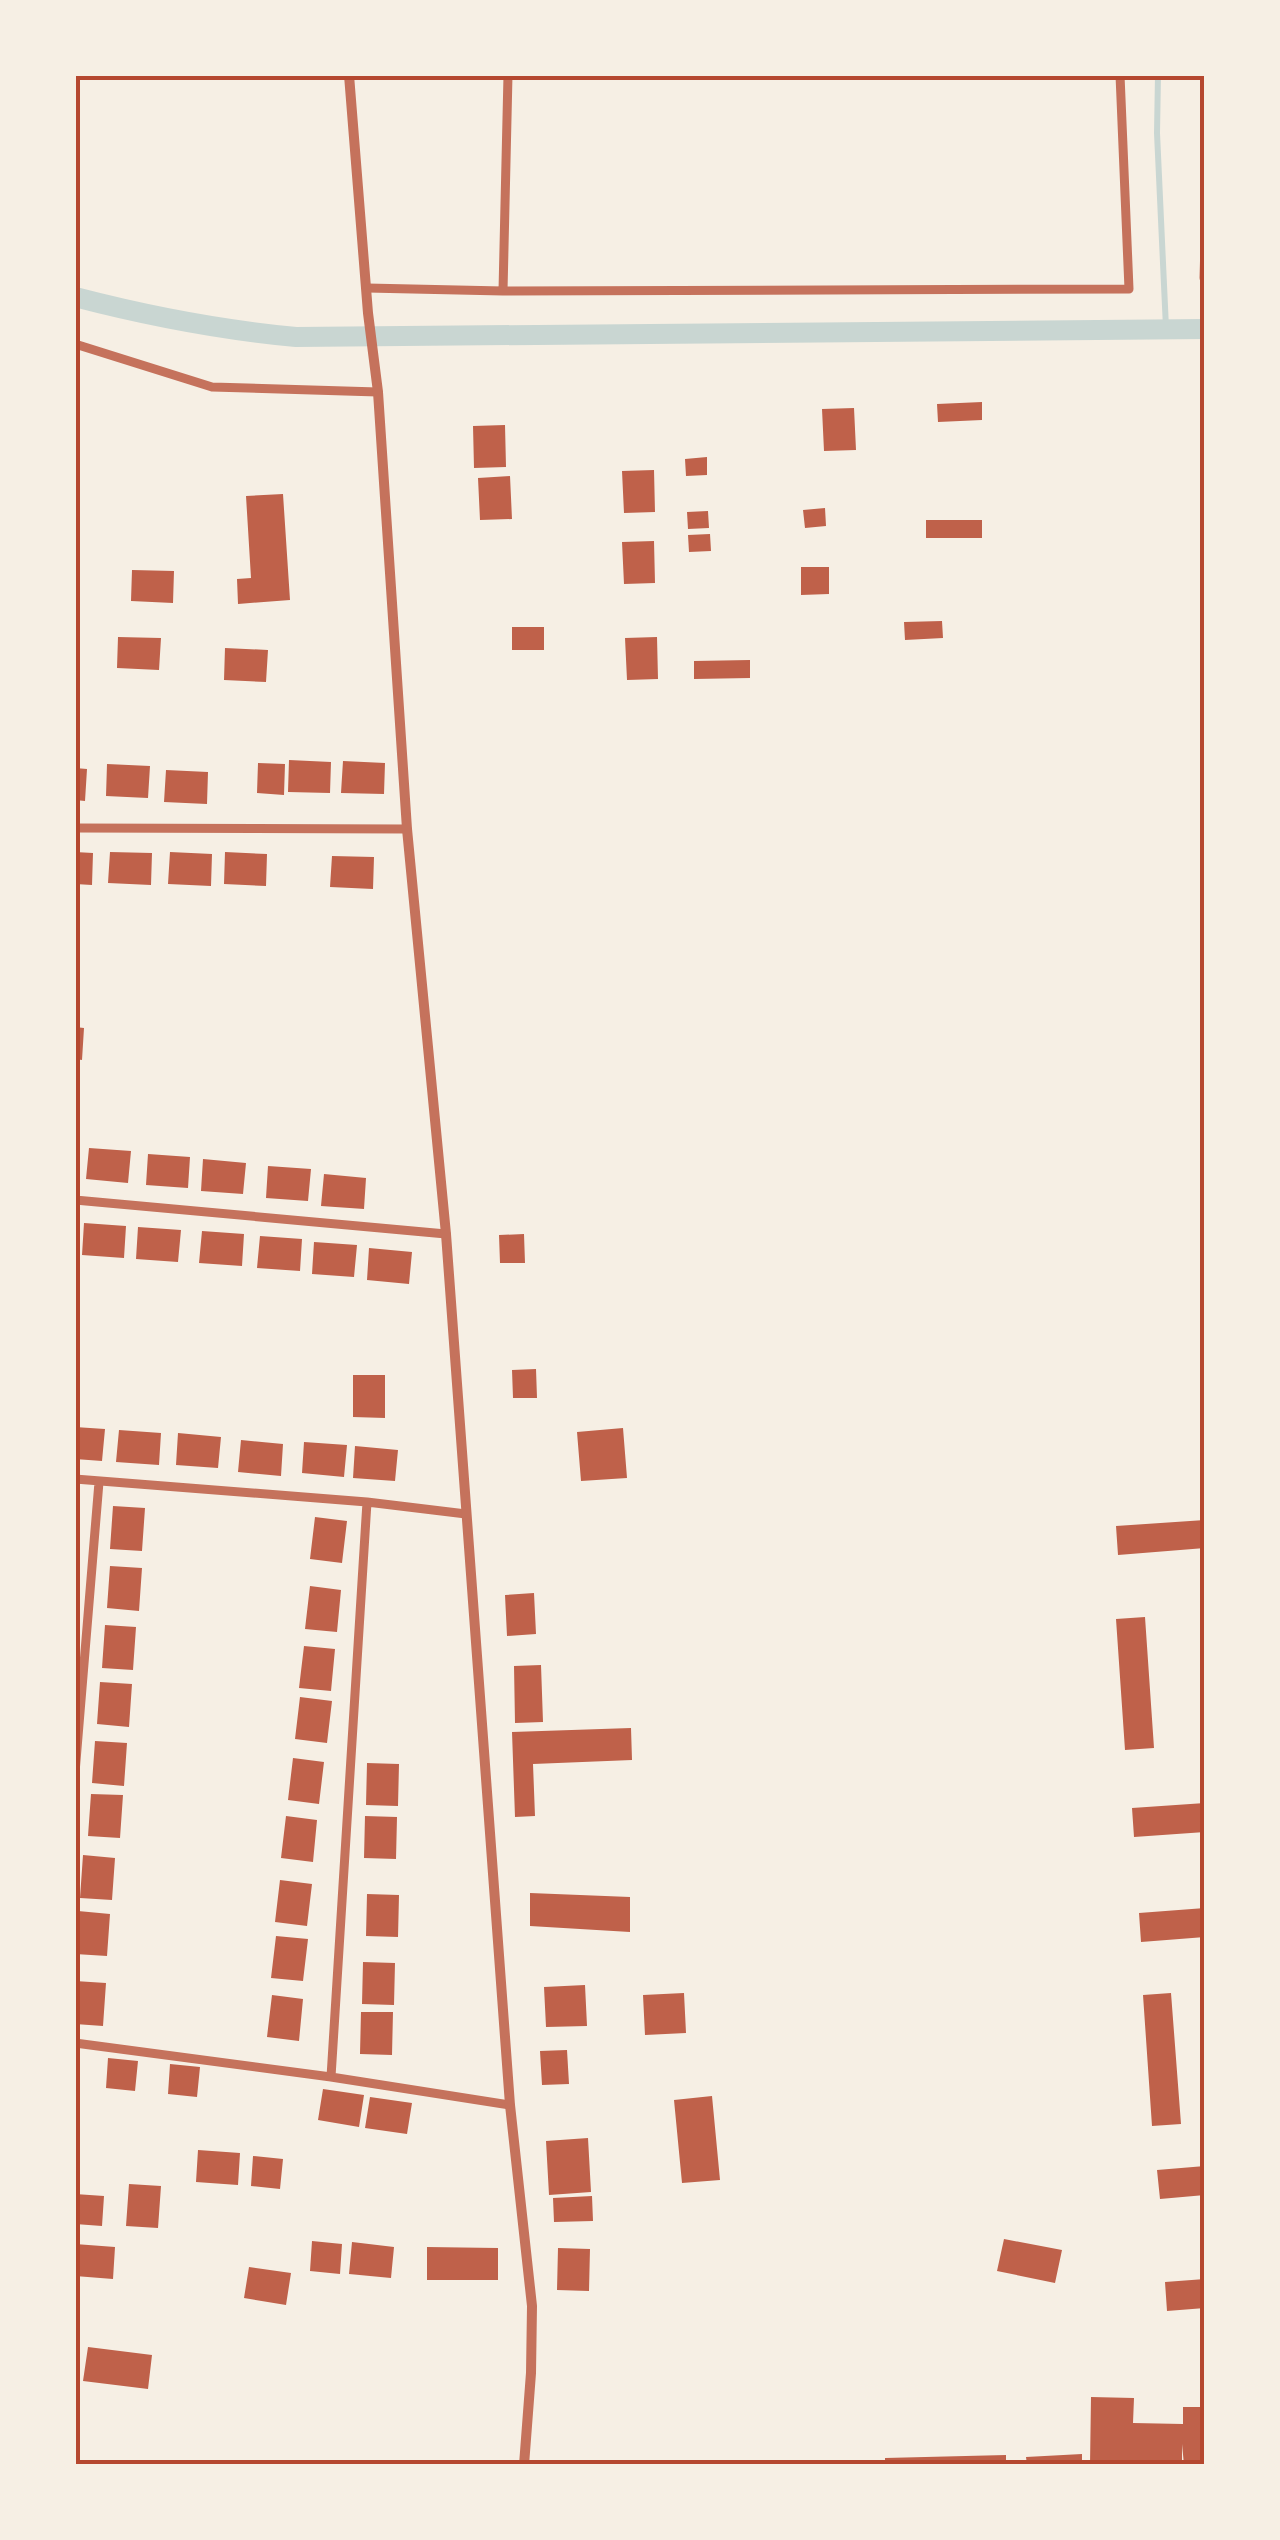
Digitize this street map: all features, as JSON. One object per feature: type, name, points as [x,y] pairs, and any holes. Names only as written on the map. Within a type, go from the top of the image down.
[{"type":"street","points":[[349,75],[378,392],[408,829],[446,1234],[510,2105],[532,2306],[524,2465]]},
{"type":"street","points":[[504,290],[508,75]]},
{"type":"street","points":[[367,288],[1129,289],[1120,75]]},
{"type":"street","points":[[1204,278],[1205,244]]},
{"type":"street","points":[[75,344],[212,386],[378,392]]},
{"type":"street","points":[[75,828],[408,829]]},
{"type":"street","points":[[75,1200],[446,1234]]},
{"type":"street","points":[[75,1479],[367,1502],[466,1514]]},
{"type":"street","points":[[75,1773],[99,1482]]},
{"type":"street","points":[[331,2078],[367,1502]]},
{"type":"street","points":[[75,2043],[510,2105]]},
{"type":"building","points":[[982,402],[982,420],[938,422],[937,404]]},
{"type":"building","points":[[854,408],[856,450],[824,451],[822,409]]},
{"type":"building","points":[[505,425],[506,467],[474,468],[473,426]]},
{"type":"building","points":[[707,457],[707,475],[686,476],[685,459]]},
{"type":"building","points":[[654,470],[655,512],[624,513],[622,471]]},
{"type":"building","points":[[510,476],[512,519],[480,520],[478,478]]},
{"type":"building","points":[[283,494],[290,600],[238,604],[237,579],[251,578],[246,496]]},
{"type":"building","points":[[825,508],[826,526],[805,528],[803,510]]},
{"type":"building","points":[[708,511],[709,528],[688,529],[687,512]]},
{"type":"building","points":[[926,520],[982,520],[982,538],[926,538]]},
{"type":"building","points":[[710,534],[711,551],[689,552],[688,535]]},
{"type":"building","points":[[654,541],[655,583],[624,584],[622,542]]},
{"type":"building","points":[[801,567],[829,567],[829,594],[801,595]]},
{"type":"building","points":[[132,570],[174,571],[173,603],[131,601]]},
{"type":"building","points":[[942,621],[943,638],[905,640],[904,622]]},
{"type":"building","points":[[512,627],[544,627],[544,650],[512,650]]},
{"type":"building","points":[[118,637],[161,638],[159,670],[117,668]]},
{"type":"building","points":[[657,637],[658,679],[627,680],[625,638]]},
{"type":"building","points":[[225,648],[268,650],[266,682],[224,680]]},
{"type":"building","points":[[750,660],[750,678],[694,679],[694,661]]},
{"type":"building","points":[[289,760],[331,762],[330,793],[288,792]]},
{"type":"building","points":[[343,761],[385,763],[384,794],[341,793]]},
{"type":"building","points":[[258,763],[285,764],[284,795],[257,793]]},
{"type":"building","points":[[107,764],[150,766],[148,798],[106,796]]},
{"type":"building","points":[[75,768],[87,769],[85,801],[75,800]]},
{"type":"building","points":[[166,770],[208,772],[207,804],[164,802]]},
{"type":"building","points":[[75,852],[93,853],[92,885],[75,884]]},
{"type":"building","points":[[110,852],[152,853],[151,885],[108,883]]},
{"type":"building","points":[[170,852],[212,854],[211,886],[168,884]]},
{"type":"building","points":[[225,852],[267,854],[266,886],[224,884]]},
{"type":"building","points":[[332,856],[374,857],[373,889],[330,887]]},
{"type":"building","points":[[75,1027],[84,1028],[82,1060],[75,1059]]},
{"type":"building","points":[[75,1147],[80,1148],[78,1173],[75,1173]]},
{"type":"building","points":[[89,1148],[131,1151],[128,1183],[86,1179]]},
{"type":"building","points":[[148,1154],[190,1157],[188,1188],[146,1185]]},
{"type":"building","points":[[203,1159],[246,1163],[243,1194],[201,1191]]},
{"type":"building","points":[[268,1166],[311,1169],[308,1201],[266,1198]]},
{"type":"building","points":[[324,1174],[366,1178],[364,1209],[321,1206]]},
{"type":"building","points":[[84,1223],[126,1226],[124,1258],[82,1255]]},
{"type":"building","points":[[138,1227],[181,1230],[178,1262],[136,1259]]},
{"type":"building","points":[[202,1231],[244,1234],[242,1266],[199,1263]]},
{"type":"building","points":[[524,1234],[525,1263],[500,1263],[499,1235]]},
{"type":"building","points":[[260,1236],[302,1239],[300,1271],[257,1268]]},
{"type":"building","points":[[314,1242],[357,1245],[354,1277],[312,1274]]},
{"type":"building","points":[[369,1248],[412,1252],[409,1284],[367,1280]]},
{"type":"building","points":[[536,1369],[537,1398],[513,1398],[512,1370]]},
{"type":"building","points":[[353,1375],[385,1375],[385,1418],[353,1417]]},
{"type":"building","points":[[75,1427],[105,1429],[102,1461],[75,1459]]},
{"type":"building","points":[[623,1428],[627,1478],[581,1481],[577,1432]]},
{"type":"building","points":[[119,1430],[161,1433],[159,1465],[116,1462]]},
{"type":"building","points":[[178,1433],[221,1437],[218,1468],[176,1465]]},
{"type":"building","points":[[241,1440],[283,1444],[281,1476],[238,1472]]},
{"type":"building","points":[[304,1442],[347,1445],[344,1477],[302,1473]]},
{"type":"building","points":[[355,1446],[398,1450],[395,1481],[353,1478]]},
{"type":"building","points":[[113,1506],[145,1508],[142,1551],[110,1549]]},
{"type":"building","points":[[315,1517],[347,1521],[342,1563],[310,1559]]},
{"type":"building","points":[[1205,1520],[1205,1548],[1118,1555],[1116,1526]]},
{"type":"building","points":[[110,1566],[142,1568],[139,1611],[107,1608]]},
{"type":"building","points":[[310,1586],[341,1590],[337,1632],[305,1629]]},
{"type":"building","points":[[534,1593],[536,1634],[507,1636],[505,1595]]},
{"type":"building","points":[[1145,1617],[1154,1748],[1125,1750],[1116,1619]]},
{"type":"building","points":[[105,1625],[136,1627],[133,1670],[102,1668]]},
{"type":"building","points":[[304,1646],[335,1649],[331,1691],[299,1688]]},
{"type":"building","points":[[541,1665],[543,1722],[515,1723],[514,1666]]},
{"type":"building","points":[[100,1682],[132,1684],[129,1727],[97,1724]]},
{"type":"building","points":[[300,1697],[332,1701],[327,1743],[295,1739]]},
{"type":"building","points":[[631,1728],[632,1760],[533,1764],[535,1816],[515,1817],[512,1732]]},
{"type":"building","points":[[95,1741],[127,1743],[124,1786],[92,1783]]},
{"type":"building","points":[[293,1758],[324,1762],[319,1804],[288,1800]]},
{"type":"building","points":[[367,1763],[399,1764],[398,1806],[366,1805]]},
{"type":"building","points":[[91,1794],[123,1795],[120,1838],[88,1836]]},
{"type":"building","points":[[1205,1803],[1205,1832],[1134,1837],[1132,1808]]},
{"type":"building","points":[[286,1816],[317,1820],[313,1862],[281,1858]]},
{"type":"building","points":[[365,1816],[397,1817],[396,1859],[364,1858]]},
{"type":"building","points":[[83,1855],[115,1858],[112,1900],[80,1898]]},
{"type":"building","points":[[280,1880],[312,1884],[307,1926],[275,1922]]},
{"type":"building","points":[[530,1893],[630,1897],[630,1932],[530,1926]]},
{"type":"building","points":[[367,1894],[399,1895],[398,1937],[366,1936]]},
{"type":"building","points":[[1205,1908],[1205,1937],[1141,1942],[1139,1913]]},
{"type":"building","points":[[78,1911],[110,1914],[107,1956],[75,1954]]},
{"type":"building","points":[[276,1936],[308,1939],[303,1981],[271,1978]]},
{"type":"building","points":[[363,1962],[395,1963],[394,2005],[362,2004]]},
{"type":"building","points":[[75,1981],[106,1983],[103,2026],[75,2024]]},
{"type":"building","points":[[585,1985],[587,2026],[546,2027],[544,1987]]},
{"type":"building","points":[[684,1993],[686,2033],[645,2035],[643,1995]]},
{"type":"building","points":[[1171,1993],[1181,2124],[1152,2126],[1143,1995]]},
{"type":"building","points":[[272,1995],[303,1999],[299,2041],[267,2037]]},
{"type":"building","points":[[361,2012],[393,2012],[392,2055],[360,2054]]},
{"type":"building","points":[[567,2050],[569,2084],[542,2085],[540,2051]]},
{"type":"building","points":[[108,2058],[138,2061],[135,2091],[106,2088]]},
{"type":"building","points":[[170,2064],[200,2067],[197,2097],[168,2094]]},
{"type":"building","points":[[323,2089],[364,2095],[359,2127],[318,2120]]},
{"type":"building","points":[[712,2096],[720,2180],[682,2183],[674,2100]]},
{"type":"building","points":[[370,2097],[412,2103],[407,2134],[365,2128]]},
{"type":"building","points":[[588,2138],[591,2192],[549,2195],[546,2141]]},
{"type":"building","points":[[198,2150],[240,2153],[238,2185],[196,2182]]},
{"type":"building","points":[[253,2156],[283,2159],[280,2189],[251,2186]]},
{"type":"building","points":[[1205,2166],[1205,2195],[1160,2199],[1157,2170]]},
{"type":"building","points":[[129,2184],[161,2186],[158,2228],[126,2226]]},
{"type":"building","points":[[75,2194],[104,2196],[102,2226],[75,2224]]},
{"type":"building","points":[[592,2196],[593,2221],[554,2222],[553,2198]]},
{"type":"building","points":[[1004,2239],[1062,2250],[1055,2283],[997,2271]]},
{"type":"building","points":[[312,2241],[342,2244],[340,2274],[310,2271]]},
{"type":"building","points":[[352,2242],[394,2247],[391,2278],[349,2274]]},
{"type":"building","points":[[75,2244],[115,2247],[113,2279],[75,2276]]},
{"type":"building","points":[[427,2247],[498,2248],[498,2280],[427,2280]]},
{"type":"building","points":[[558,2248],[590,2249],[589,2291],[557,2290]]},
{"type":"building","points":[[249,2267],[291,2273],[286,2305],[244,2298]]},
{"type":"building","points":[[1205,2279],[1205,2308],[1167,2311],[1165,2282]]},
{"type":"building","points":[[88,2347],[152,2355],[148,2389],[83,2381]]},
{"type":"building","points":[[1091,2397],[1134,2398],[1133,2423],[1183,2424],[1183,2407],[1205,2407],[1205,2465],[1184,2465],[1182,2444],[1182,2465],[1090,2465]]},
{"type":"building","points":[[1082,2454],[1082,2465],[1027,2465],[1026,2457]]},
{"type":"building","points":[[1006,2455],[1006,2465],[885,2465],[885,2458]]},
{"type":"waterway","points":[[1158,75],[1166,328]]},
{"type":"waterway","points":[[75,297],[185,322],[296,337],[1205,329]]}]
